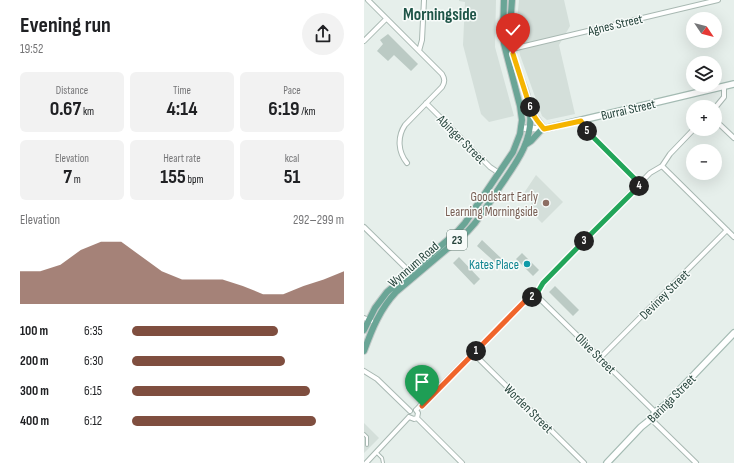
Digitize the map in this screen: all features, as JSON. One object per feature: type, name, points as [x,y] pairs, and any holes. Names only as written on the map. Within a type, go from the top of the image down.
[{"type":"main road","name":"Wynnum Road","points":[[364,330],[369,321],[383,308],[412,274],[466,223],[516,146],[521,128],[520,106],[506,53],[503,27],[504,0]]},
{"type":"main road","name":"Wynnum Road","points":[[412,274],[467,232],[475,223],[526,145],[530,129],[530,112],[528,100],[512,49],[511,0]]},
{"type":"main road","points":[[503,27],[507,23],[511,0]]},
{"type":"main road","points":[[526,145],[542,129],[535,117],[530,112]]},
{"type":"main road","name":"Wynnum Road","points":[[364,351],[369,321]]},
{"type":"street","points":[[368,0],[442,74],[444,79],[442,87],[401,131],[400,144],[402,157],[407,163]]},
{"type":"street","points":[[419,51],[422,40],[424,0]]},
{"type":"street","name":"Agnes Street","points":[[512,49],[718,0]]},
{"type":"street","points":[[364,41],[386,19]]},
{"type":"street","name":"Burrai Street","points":[[521,128],[542,129],[581,121],[734,84]]},
{"type":"street","points":[[722,100],[724,98],[724,86]]},
{"type":"street","name":"Abinger Street","points":[[426,103],[499,173]]},
{"type":"street","points":[[581,121],[585,129],[640,184]]},
{"type":"street","points":[[722,127],[734,138]]},
{"type":"street","points":[[410,411],[412,409],[416,410],[527,299],[536,295],[543,283],[653,171],[662,166],[670,154],[687,136]]},
{"type":"street","points":[[662,166],[734,237]]},
{"type":"street","points":[[364,227],[412,274]]},
{"type":"street","name":"Deviney Street","points":[[600,358],[727,230]]},
{"type":"street","name":"Olive Street","points":[[536,295],[655,412]]},
{"type":"street","name":"Baringa Street","points":[[607,463],[641,427],[651,419],[655,412],[665,405],[734,333]]},
{"type":"street","name":"Worden Street","points":[[473,353],[584,463]]},
{"type":"street","points":[[364,371],[378,379],[410,411]]},
{"type":"street","points":[[416,410],[418,413],[417,418]]},
{"type":"street","points":[[366,463],[409,417],[408,413],[410,411]]},
{"type":"street","points":[[409,417],[414,419],[417,418],[462,463]]},
{"type":"street","points":[[651,419],[696,463]]},
{"type":"lane","points":[[364,434],[367,437],[366,445]]},
{"type":"lane","points":[[376,452],[382,458],[383,463]]},
{"type":"shaded area","points":[[459,0],[496,0],[495,47],[514,116],[489,122],[481,114],[463,45],[465,2]]},
{"type":"shaded area","points":[[519,0],[564,0],[570,26],[559,45],[575,114],[547,120],[542,116],[520,55],[516,31]]},
{"type":"shaded area","name":"Goodstart Early Learning Morningside","points":[[536,175],[563,202],[542,223],[528,209],[531,204],[531,200],[524,193]]},
{"type":"shaded area","points":[[364,423],[379,438],[364,453]]},
{"type":"building","points":[[388,34],[418,64],[411,71],[394,55],[388,61],[377,51],[383,44],[380,40]]},
{"type":"building","points":[[482,240],[502,259],[497,264],[477,246]]},
{"type":"building","name":"Kates Place","points":[[522,253],[539,270],[533,276],[516,259]]},
{"type":"building","points":[[459,257],[480,279],[474,285],[453,263]]},
{"type":"building","points":[[555,286],[579,310],[573,316],[549,292]]},
{"type":"place","name":"Goodstart Early Learning Morningside","points":[[546,203]]},
{"type":"place","name":"Kates Place","points":[[527,264]]},
{"type":"district","name":"Morningside","points":[[440,14]]},
{"type":"route","points":[[422,406],[527,299],[536,295],[543,283],[640,184],[585,129],[581,121],[544,129],[530,112],[528,100],[513,54]]}]
